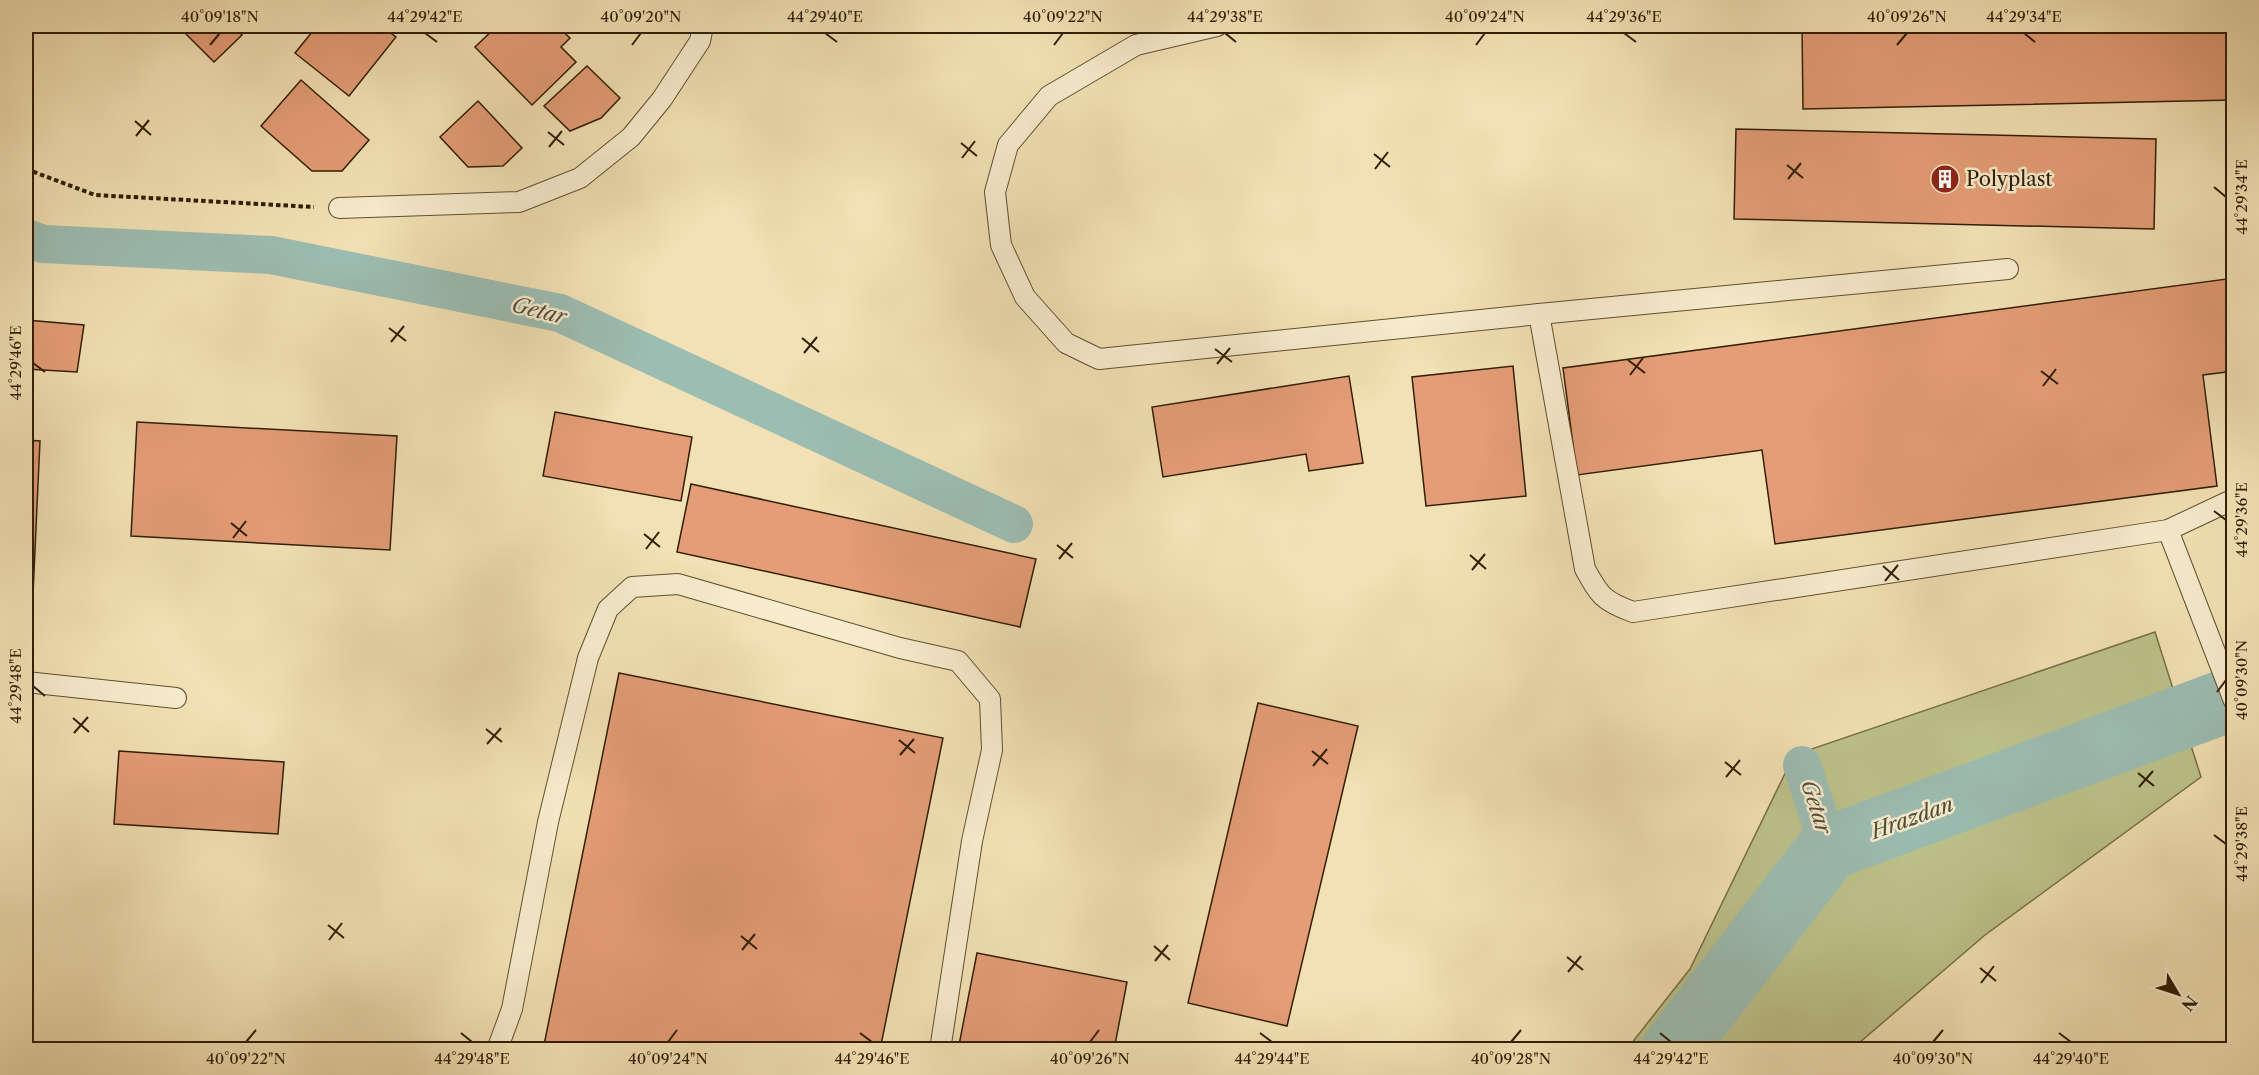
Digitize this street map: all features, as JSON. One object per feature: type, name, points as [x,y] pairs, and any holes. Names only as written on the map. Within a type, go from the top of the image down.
[{"type":"lane","points":[[339,208],[519,202],[580,178],[631,136],[662,99],[700,41],[703,26]]},
{"type":"lane","points":[[1216,26],[1136,45],[1050,96],[1008,145],[995,192],[1001,245],[1025,297],[1066,343],[1099,359],[2008,269]]},
{"type":"lane","points":[[1539,314],[1585,569],[1595,587],[1610,603],[1633,612],[2168,530],[2234,499]]},
{"type":"lane","points":[[2168,530],[2234,701]]},
{"type":"lane","points":[[497,1050],[512,1009],[548,822],[588,658],[608,609],[632,587],[678,584],[900,648],[958,661],[990,699],[992,750],[972,841],[940,1050]]},
{"type":"lane","points":[[26,682],[176,698]]},
{"type":"path","points":[[26,169],[95,195],[339,208]]},
{"type":"green space","points":[[2155,632],[2201,777],[1985,935],[1852,1049],[1627,1049],[1690,969],[1794,755]]},
{"type":"building","points":[[187,26],[232,26],[242,35],[214,62],[186,34],[191,29]]},
{"type":"building","points":[[317,26],[381,26],[396,37],[349,96],[295,53]]},
{"type":"building","points":[[497,26],[557,26],[570,38],[561,47],[576,62],[532,105],[475,47]]},
{"type":"building","points":[[1802,26],[2234,26],[2234,100],[1803,109]]},
{"type":"building","points":[[587,66],[620,98],[601,118],[570,131],[544,106]]},
{"type":"building","points":[[301,80],[369,140],[342,171],[312,171],[261,126]]},
{"type":"building","points":[[478,101],[522,148],[503,166],[468,167],[440,137]]},
{"type":"building","name":"Polyplast","points":[[1736,129],[2156,139],[2154,229],[1734,219]]},
{"type":"building","points":[[2234,278],[2234,371],[2203,375],[2217,486],[1775,544],[1762,450],[1577,475],[1563,368]]},
{"type":"building","points":[[26,320],[84,325],[77,372],[26,369]]},
{"type":"building","points":[[1513,366],[1526,496],[1426,506],[1412,377]]},
{"type":"building","points":[[1349,376],[1363,463],[1309,471],[1306,454],[1163,477],[1152,407]]},
{"type":"building","points":[[555,412],[692,437],[681,501],[543,476]]},
{"type":"building","points":[[137,422],[397,436],[390,550],[131,536]]},
{"type":"building","points":[[26,440],[40,441],[30,659],[26,658]]},
{"type":"building","points":[[691,484],[1036,559],[1020,627],[677,552]]},
{"type":"building","points":[[619,673],[943,738],[880,1050],[543,1050]]},
{"type":"building","points":[[1258,703],[1358,726],[1287,1026],[1188,1003]]},
{"type":"building","points":[[119,751],[284,762],[278,834],[114,824]]},
{"type":"building","points":[[977,953],[1127,982],[1114,1050],[958,1050]]},
{"type":"waterway","name":"Getar","points":[[26,238],[43,244],[271,255],[560,313],[1014,524]]},
{"type":"waterway","name":"Hrazdan","points":[[1673,1050],[1829,848],[2234,698]]},
{"type":"waterway","name":"Getar","points":[[1802,765],[1829,848]]},
{"type":"place","name":"Polyplast","points":[[1945,179]]}]
